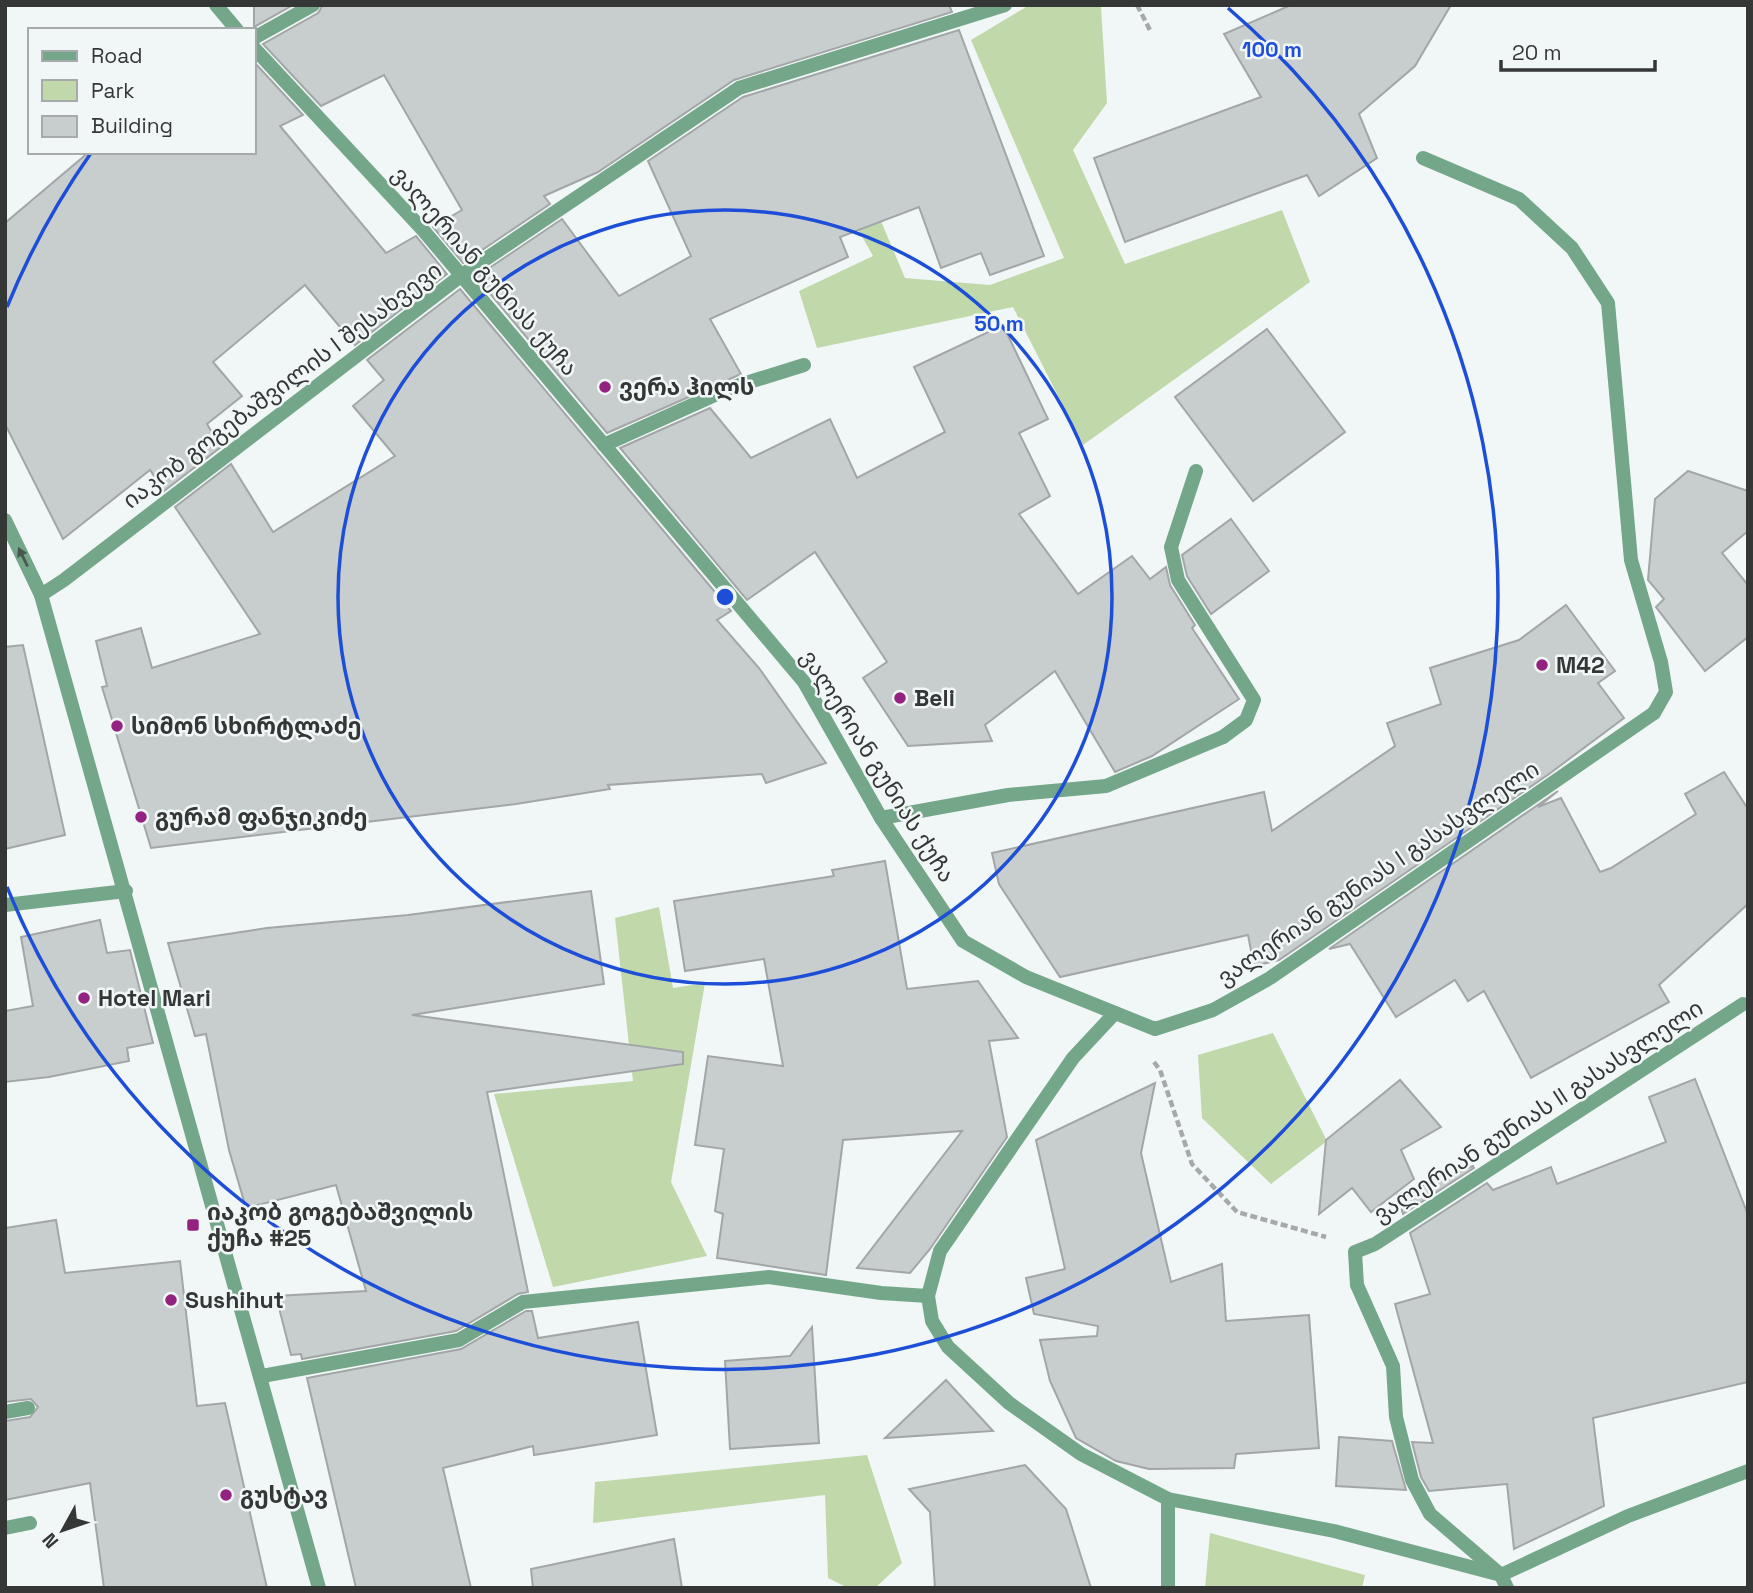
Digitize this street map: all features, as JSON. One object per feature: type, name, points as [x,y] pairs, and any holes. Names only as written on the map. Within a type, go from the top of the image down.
[{"type":"street","points":[[216,5],[235,28]]},
{"type":"street","points":[[256,37],[313,5]]},
{"type":"street","name":"იაკობ გოგებაშვილის I შესახვევი","points":[[41,594],[64,580],[462,275],[739,88],[1005,5]]},
{"type":"street","name":"ვალერიან გუნიას ქუჩა","points":[[256,50],[423,229],[804,682],[881,818],[963,942],[1026,977],[1115,1013]]},
{"type":"street","name":"ვალერიან გუნიას I გასასვლელი","points":[[1115,1013],[1155,1029],[1213,1010],[1270,978],[1654,713],[1666,692],[1661,662],[1631,560],[1608,303],[1572,248],[1519,199],[1423,158]]},
{"type":"street","points":[[604,445],[730,388],[804,365]]},
{"type":"street","points":[[881,818],[1008,795],[1106,786],[1223,737],[1245,720],[1254,700],[1178,580],[1171,547],[1196,471]]},
{"type":"street","points":[[5,520],[41,594],[262,1376],[319,1588]]},
{"type":"street","points":[[5,905],[126,891]]},
{"type":"street","name":"ვალერიან გუნიას II გასასვლელი","points":[[1355,1251],[1375,1244],[1743,1004]]},
{"type":"street","points":[[1115,1013],[1073,1058],[940,1251],[928,1296],[932,1321],[948,1347],[1009,1403],[1081,1454],[1168,1499],[1334,1531],[1504,1581],[1628,1516],[1748,1471]]},
{"type":"street","points":[[1355,1251],[1357,1285],[1393,1366],[1396,1417],[1412,1480],[1430,1514],[1504,1581]]},
{"type":"street","points":[[262,1376],[459,1340],[523,1302],[769,1277],[881,1293],[928,1296]]},
{"type":"street","points":[[5,1412],[28,1408]]},
{"type":"street","points":[[1168,1499],[1168,1588]]},
{"type":"street","points":[[5,1528],[30,1523]]},
{"type":"path","points":[[1137,5],[1151,32]]},
{"type":"path","points":[[1153,1060],[1160,1070],[1192,1164],[1237,1212],[1320,1234],[1355,1251]]},
{"type":"green space","points":[[1026,7],[1101,7],[1107,103],[1073,150],[1125,264],[1282,210],[1310,282],[1083,445],[1013,307],[817,348],[799,291],[873,256],[787,104],[824,86],[905,278],[990,285],[1064,258],[971,40]]},
{"type":"green space","points":[[659,907],[673,988],[705,983],[671,1182],[707,1256],[553,1287],[494,1094],[633,1081],[615,918]]},
{"type":"green space","points":[[1273,1033],[1327,1141],[1271,1184],[1202,1118],[1198,1055]]},
{"type":"green space","points":[[867,1455],[902,1563],[875,1588],[848,1588],[828,1578],[825,1495],[593,1523],[595,1482]]},
{"type":"green space","points":[[1210,1533],[1365,1575],[1362,1588],[1205,1588]]},
{"type":"building","points":[[254,5],[293,5],[254,27]]},
{"type":"building","points":[[323,5],[949,5],[952,12],[734,80],[598,172],[544,196],[550,204],[463,263],[433,227],[462,210],[384,75],[321,106],[263,44],[318,13]]},
{"type":"building","points":[[1291,5],[1451,5],[1415,66],[1359,114],[1377,158],[1319,196],[1307,175],[1125,242],[1094,158],[1261,97],[1224,34]]},
{"type":"building","points":[[959,30],[1044,256],[990,275],[981,253],[941,268],[919,207],[840,237],[848,257],[710,319],[741,374],[607,433],[476,277],[562,219],[619,296],[691,256],[648,161],[743,97]]},
{"type":"building","points":[[256,64],[303,115],[280,126],[386,253],[416,236],[447,274],[355,345],[305,285],[213,362],[242,396],[207,424],[221,447],[164,491],[150,470],[63,539],[5,424],[5,223],[87,154],[256,154]]},
{"type":"building","points":[[460,289],[731,611],[717,620],[759,668],[826,763],[766,783],[762,774],[608,785],[610,789],[516,804],[151,848],[102,687],[107,686],[96,641],[141,628],[152,668],[260,634],[175,507],[231,464],[273,532],[395,456],[353,406],[384,380],[367,360]]},
{"type":"building","points":[[1003,325],[1048,419],[1019,433],[1050,496],[1019,514],[1078,594],[1132,556],[1150,579],[1166,567],[1170,585],[1195,625],[1192,628],[1239,699],[1152,756],[1115,772],[1055,671],[985,725],[992,741],[908,746],[863,678],[887,662],[815,552],[747,600],[620,448],[710,408],[751,458],[830,419],[857,478],[945,432],[914,367]]},
{"type":"building","points":[[1267,329],[1345,432],[1253,501],[1175,397]]},
{"type":"building","points":[[1688,471],[1748,491],[1748,531],[1722,553],[1748,585],[1748,637],[1705,671],[1656,607],[1664,599],[1648,580],[1655,499]]},
{"type":"building","points":[[1231,519],[1269,571],[1211,614],[1187,576],[1182,555]]},
{"type":"building","points":[[1566,605],[1615,671],[1598,683],[1624,718],[1549,774],[1279,960],[1254,966],[1248,935],[1060,977],[999,884],[992,853],[1264,792],[1272,831],[1395,746],[1387,723],[1441,704],[1430,668],[1519,640]]},
{"type":"building","points":[[23,645],[65,835],[5,849],[5,647]]},
{"type":"building","points":[[1724,772],[1748,809],[1748,904],[1659,985],[1669,1002],[1531,1078],[1484,991],[1468,1001],[1455,980],[1396,1017],[1350,944],[1329,949],[1558,791],[1538,807],[1561,798],[1600,872],[1611,868],[1696,814],[1685,794]]},
{"type":"building","points":[[885,861],[907,989],[978,981],[1018,1038],[989,1041],[1007,1137],[930,1249],[910,1273],[857,1268],[962,1131],[843,1140],[826,1275],[717,1258],[723,1214],[715,1211],[724,1149],[695,1145],[708,1056],[783,1066],[764,959],[685,971],[674,901],[834,876],[832,870]]},
{"type":"building","points":[[591,891],[604,984],[412,1015],[683,1052],[683,1064],[487,1092],[528,1292],[518,1294],[456,1331],[302,1359],[301,1354],[291,1355],[276,1296],[366,1291],[336,1185],[246,1208],[229,1150],[206,1034],[195,1036],[168,943],[267,928],[408,915]]},
{"type":"building","points":[[100,920],[107,953],[130,950],[153,1043],[127,1048],[129,1061],[49,1077],[5,1082],[5,1011],[33,1006],[21,937]]},
{"type":"building","points":[[1695,1079],[1748,1215],[1748,1382],[1593,1418],[1604,1506],[1514,1549],[1507,1484],[1429,1491],[1421,1477],[1412,1442],[1433,1443],[1395,1304],[1430,1294],[1410,1233],[1487,1183],[1493,1190],[1551,1167],[1557,1184],[1666,1142],[1649,1097]]},
{"type":"building","points":[[1400,1080],[1441,1127],[1401,1150],[1414,1179],[1371,1212],[1352,1188],[1319,1214],[1326,1140]]},
{"type":"building","points":[[1155,1083],[1141,1153],[1171,1282],[1222,1264],[1226,1321],[1309,1315],[1319,1448],[1236,1454],[1234,1468],[1149,1469],[1116,1461],[1076,1438],[1050,1381],[1040,1340],[1097,1336],[1098,1326],[1034,1314],[1026,1278],[1065,1269],[1036,1140]]},
{"type":"building","points":[[1473,1166],[1474,1168],[1403,1214],[1397,1195]]},
{"type":"building","points":[[56,1220],[65,1273],[180,1261],[197,1406],[225,1403],[267,1588],[104,1588],[90,1483],[5,1500],[5,1421],[30,1417],[38,1407],[31,1399],[5,1402],[5,1228]]},
{"type":"building","points":[[526,1311],[532,1311],[538,1338],[638,1322],[657,1435],[534,1455],[533,1446],[443,1468],[471,1588],[356,1588],[307,1378],[461,1349]]},
{"type":"building","points":[[812,1327],[819,1443],[730,1449],[725,1361],[790,1356]]},
{"type":"building","points":[[946,1380],[993,1431],[885,1438]]},
{"type":"building","points":[[1339,1437],[1392,1441],[1406,1490],[1336,1486]]},
{"type":"building","points":[[1025,1465],[1066,1509],[1091,1588],[935,1588],[930,1512],[909,1489]]},
{"type":"building","points":[[674,1539],[682,1588],[533,1588],[531,1569]]},
{"type":"place","name":"ვერა ჰილს","points":[[605,387]]},
{"type":"place","name":"M42","points":[[1542,665]]},
{"type":"place","name":"Beli","points":[[900,698]]},
{"type":"place","name":"სიმონ სხირტლაძე","points":[[117,726]]},
{"type":"place","name":"გურამ ფანჯიკიძე","points":[[141,817]]},
{"type":"place","name":"Hotel Mari","points":[[84,998]]},
{"type":"place","name":"იაკობ გოგებაშვილის ქუჩა #25","points":[[193,1225]]},
{"type":"place","name":"Sushihut","points":[[171,1300]]},
{"type":"place","name":"გუსტავ","points":[[226,1495]]}]
